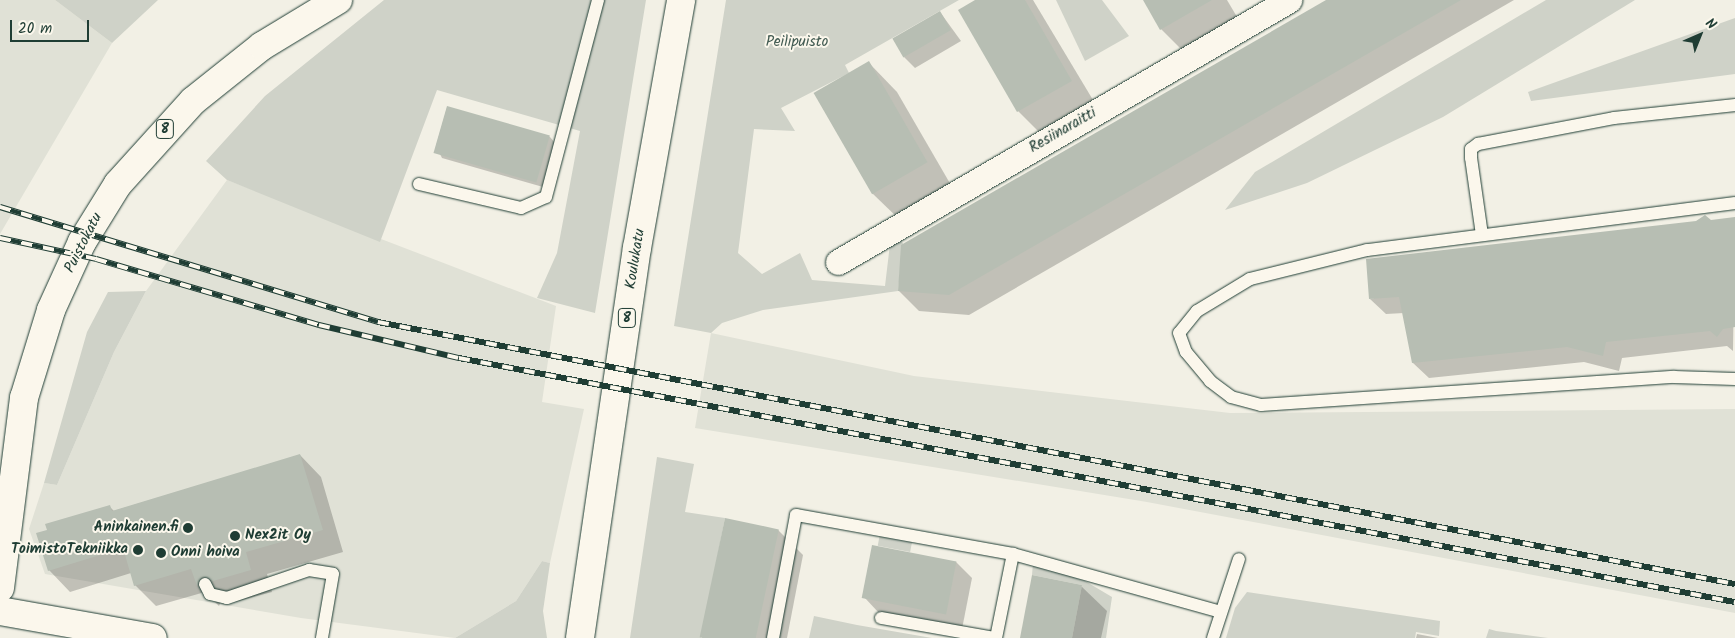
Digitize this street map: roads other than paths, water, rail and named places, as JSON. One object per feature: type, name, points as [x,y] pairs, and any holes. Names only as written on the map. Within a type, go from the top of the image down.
[{"type":"main road","name":"Puistokatu","points":[[0,588],[24,398],[52,310],[82,242],[118,184],[193,101],[262,46],[338,0]]},
{"type":"main road","name":"Koulukatu","points":[[580,638],[637,248],[679,1]]},
{"type":"main road","points":[[0,612],[153,638]]},
{"type":"street","name":"Resiinaraitti","points":[[838,262],[1289,0]]},
{"type":"lane","points":[[419,184],[521,208],[546,197],[598,0]]},
{"type":"lane","points":[[1482,236],[1471,158],[1471,150],[1478,144],[1614,118],[1735,105]]},
{"type":"lane","points":[[1735,203],[1367,250],[1250,278],[1196,311],[1179,333],[1182,344],[1210,380],[1231,397],[1261,405],[1674,377],[1735,379]]},
{"type":"lane","points":[[773,638],[796,515],[1013,554],[1221,612]]},
{"type":"lane","points":[[881,618],[995,638],[1013,554]]},
{"type":"lane","points":[[1213,638],[1239,559]]},
{"type":"lane","points":[[205,584],[210,594],[227,598],[309,570],[333,574],[322,638]]},
{"type":"railway","points":[[0,207],[378,322],[1735,584]]},
{"type":"railway","points":[[0,238],[96,259],[319,325],[459,358],[1735,602]]},
{"type":"place","name":"Aninkainen.fi","points":[[188,528]]},
{"type":"place","name":"Nex2it Oy","points":[[235,536]]},
{"type":"place","name":"ToimistoTekniikka","points":[[138,550]]},
{"type":"place","name":"Onni hoiva","points":[[161,553]]},
{"type":"park label","name":"Peilipuisto","points":[[797,43]]}]
